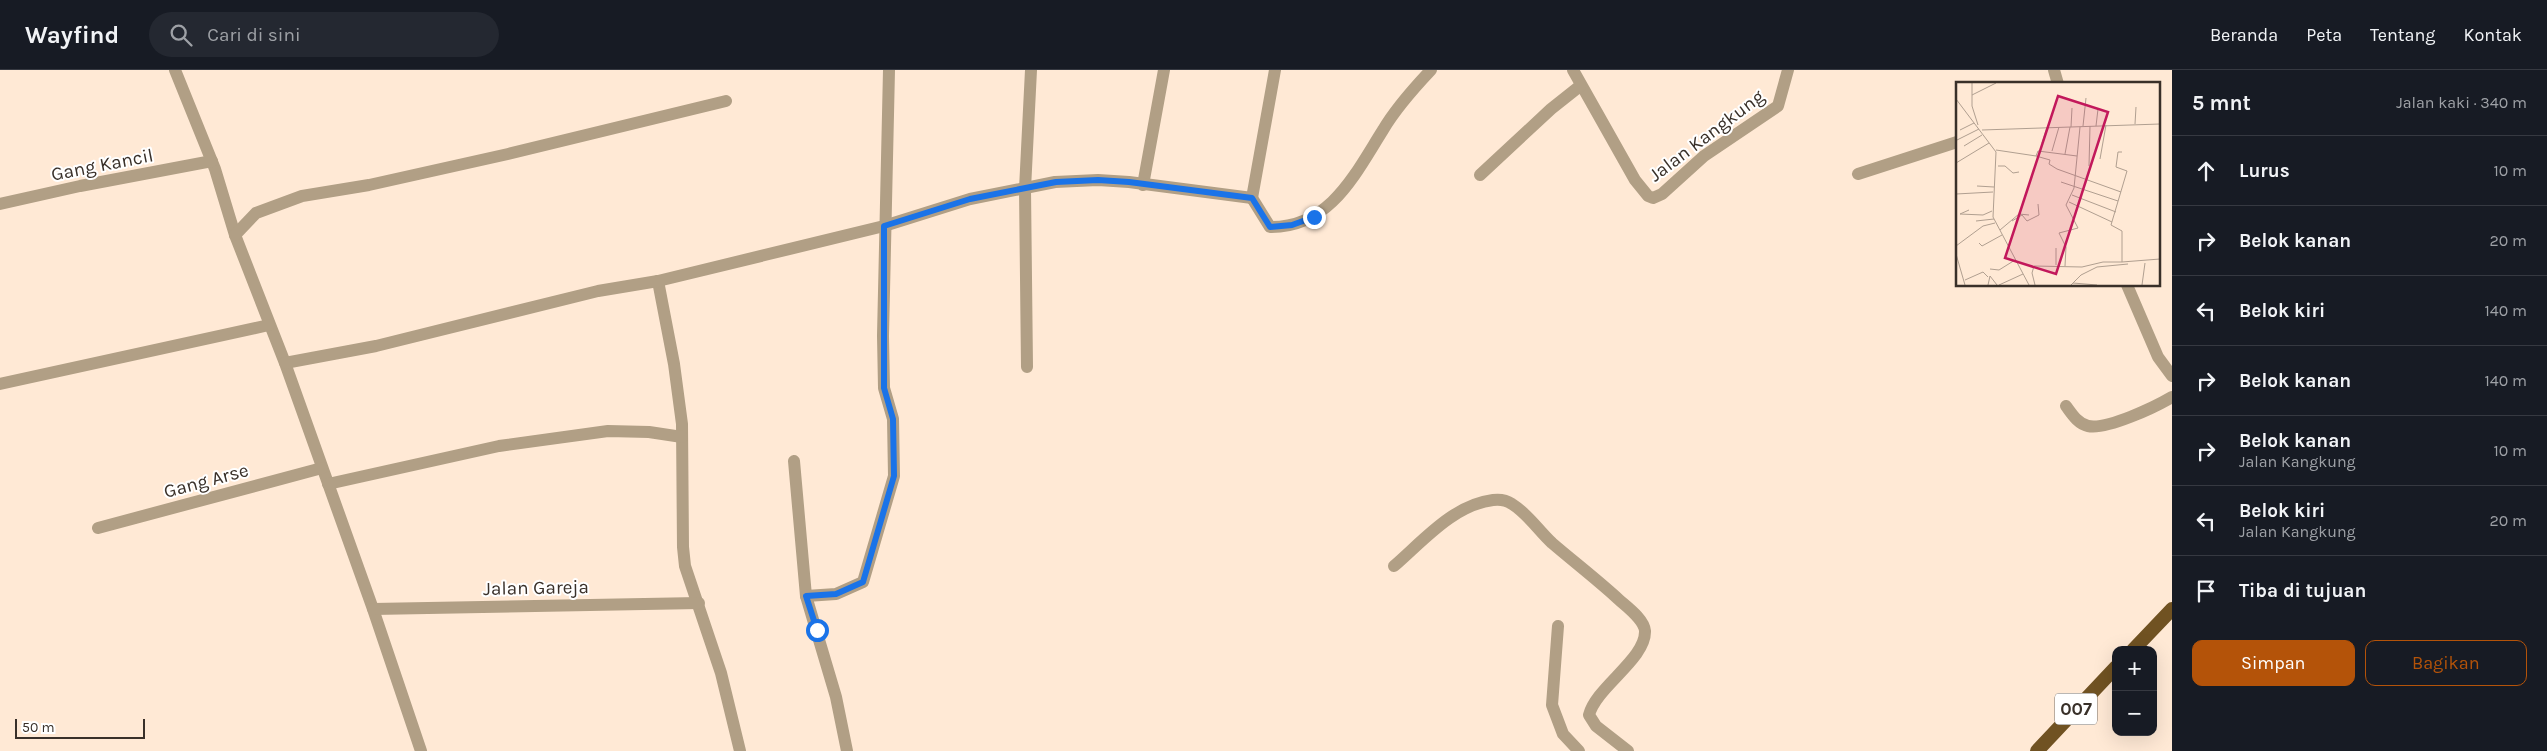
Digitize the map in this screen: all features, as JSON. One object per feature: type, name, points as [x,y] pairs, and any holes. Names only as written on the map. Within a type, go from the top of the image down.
[{"type":"highway","points":[[2137,646],[2170,617]]},
{"type":"highway","name":"007","points":[[2037,751],[2112,671]]},
{"type":"street","points":[[175,70],[212,162],[235,235],[285,363],[374,609],[421,751]]},
{"type":"street","points":[[806,596],[836,594],[863,582],[894,476],[893,419],[884,388],[884,226],[889,70]]},
{"type":"street","points":[[1027,367],[1025,189],[1031,70]]},
{"type":"street","points":[[1143,185],[1164,70]]},
{"type":"street","points":[[1275,70],[1252,198],[1270,227],[1304,221],[1326,208],[1338,197],[1357,173],[1384,128],[1415,87],[1432,70]]},
{"type":"street","name":"Jalan Kangkung","points":[[1573,70],[1580,86],[1635,180],[1642,190],[1653,198],[1662,194],[1673,185],[1704,156],[1778,106],[1782,99],[1786,71]]},
{"type":"street","points":[[1480,175],[1551,109],[1580,86]]},
{"type":"street","points":[[235,235],[256,213],[302,196],[369,185],[508,154],[726,101]]},
{"type":"street","points":[[1858,174],[1956,142]]},
{"type":"street","name":"Gang Kancil","points":[[0,204],[80,186],[212,162]]},
{"type":"street","points":[[285,363],[376,346],[598,291],[658,280],[884,226],[970,199],[1056,182],[1098,180],[1252,198]]},
{"type":"street","points":[[658,280],[674,364],[682,437],[683,547],[685,566],[721,673],[740,751]]},
{"type":"street","points":[[2126,286],[2158,357],[2172,376]]},
{"type":"street","points":[[0,384],[269,325]]},
{"type":"street","points":[[2066,406],[2080,423],[2092,426],[2127,418],[2150,409],[2172,397]]},
{"type":"street","points":[[328,484],[499,446],[608,430],[650,432],[682,437]]},
{"type":"street","points":[[794,461],[806,596],[836,697],[847,751]]},
{"type":"street","name":"Gang Arse","points":[[98,528],[322,468]]},
{"type":"street","points":[[1394,566],[1441,524],[1460,512],[1483,503],[1500,500],[1510,503],[1524,513],[1551,542],[1592,575],[1644,627],[1644,636],[1638,650],[1608,686],[1589,715],[1596,726],[1628,751]]},
{"type":"street","name":"Jalan Gareja","points":[[374,609],[699,603]]},
{"type":"street","points":[[1558,626],[1552,705],[1563,734],[1579,751]]},
{"type":"route","points":[[817,630],[806,596],[836,594],[851,589],[863,582],[894,476],[893,419],[884,388],[884,226],[970,199],[1056,182],[1098,180],[1129,182],[1252,198],[1270,227],[1292,225],[1314,217]]}]
